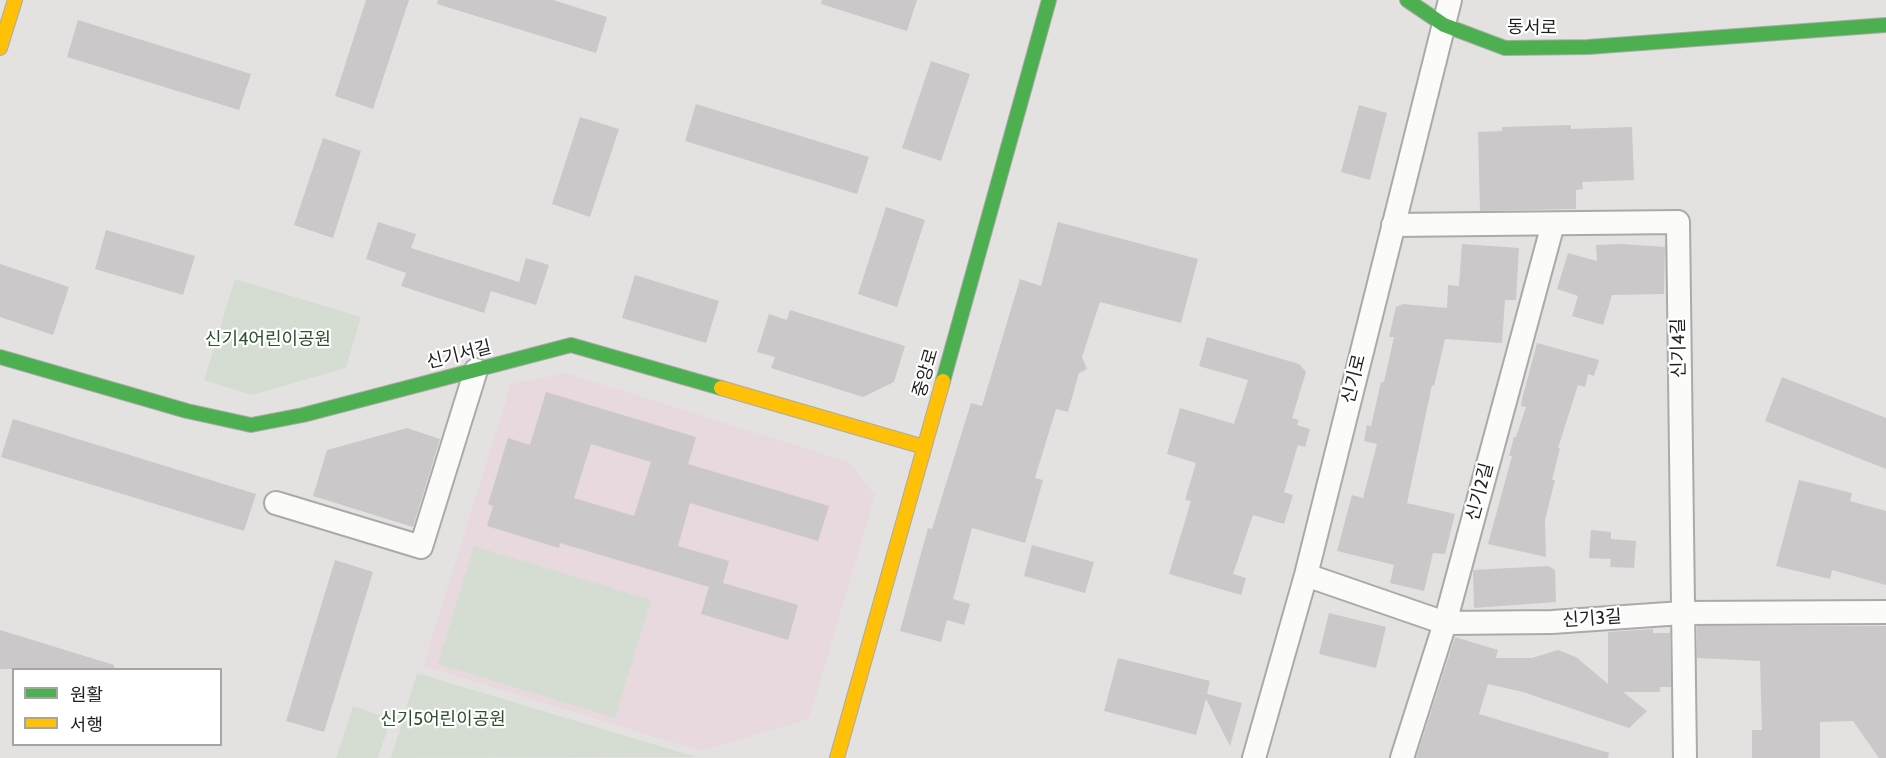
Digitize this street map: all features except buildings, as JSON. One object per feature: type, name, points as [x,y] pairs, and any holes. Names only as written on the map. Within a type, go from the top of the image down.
[{"type":"main road","points":[[0,48],[15,0]]},
{"type":"main road","name":"중앙로","points":[[837,757],[1049,0]]},
{"type":"main road","points":[[1407,0],[1444,25]]},
{"type":"main road","name":"동서로","points":[[1444,25],[1505,48],[1588,47],[1886,25]]},
{"type":"main road","name":"동서로","points":[[1444,25],[1489,27]]},
{"type":"main road","name":"신기서길","points":[[0,357],[188,411],[251,425],[303,415],[571,345],[582,346],[748,398],[924,447]]},
{"type":"street","name":"신기로","points":[[1254,758],[1306,575],[1450,0]]},
{"type":"street","name":"신기4길","points":[[1393,225],[1678,222],[1685,758]]},
{"type":"street","name":"신기2길","points":[[1402,758],[1445,622],[1553,224]]},
{"type":"street","points":[[276,503],[421,547],[476,370]]},
{"type":"street","name":"신기3길","points":[[1306,575],[1445,622],[1552,622],[1682,613],[1886,612]]},
{"type":"shaded area","points":[[566,373],[849,462],[875,495],[809,719],[701,751],[423,666],[511,384]]},
{"type":"green space","name":"신기4어린이공원","points":[[235,279],[361,317],[346,368],[252,395],[204,380]]},
{"type":"green space","points":[[474,546],[651,600],[615,718],[438,664]]},
{"type":"green space","name":"신기5어린이공원","points":[[417,673],[696,757],[391,758]]},
{"type":"green space","points":[[353,706],[391,719],[378,758],[336,758]]},
{"type":"traffic: fast","points":[[943,381],[1049,0]]},
{"type":"traffic: fast","points":[[1407,0],[1444,25]]},
{"type":"traffic: fast","points":[[1444,25],[1505,48],[1588,47],[1886,25]]},
{"type":"traffic: fast","points":[[0,357],[187,411],[251,425],[303,415],[571,345],[721,388]]},
{"type":"traffic: slow","points":[[0,48],[15,0]]},
{"type":"traffic: slow","points":[[837,758],[943,381]]},
{"type":"traffic: slow","points":[[721,388],[924,447]]}]
